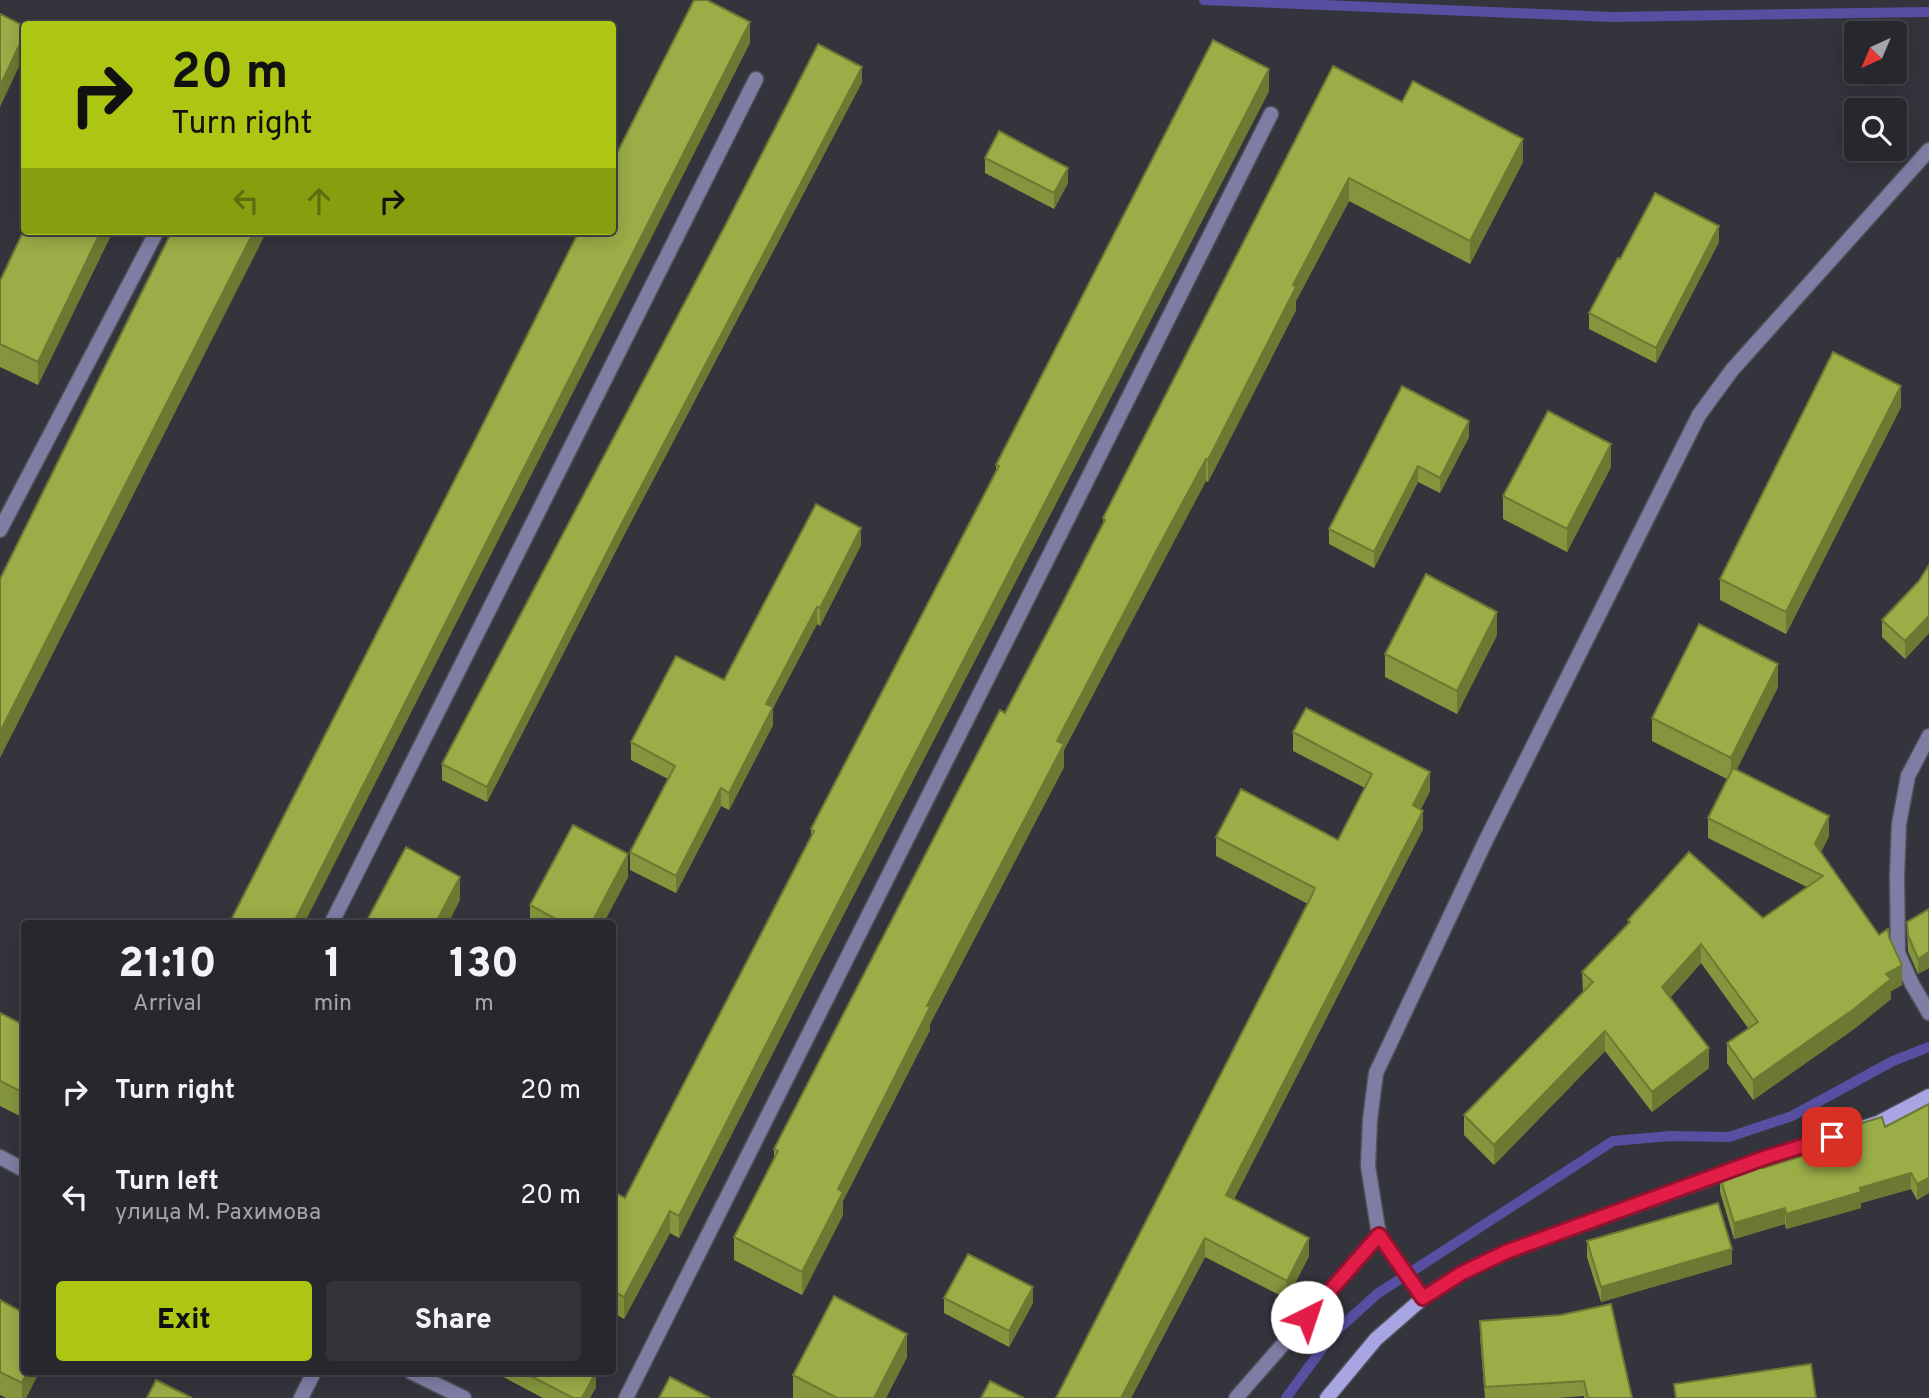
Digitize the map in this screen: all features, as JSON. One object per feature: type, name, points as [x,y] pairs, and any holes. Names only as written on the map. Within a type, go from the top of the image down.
[{"type":"street","points":[[333,920],[756,79]]},
{"type":"street","points":[[625,1398],[1272,114]]},
{"type":"street","points":[[1423,1298],[1379,1235],[1368,1166],[1376,1073],[1486,841],[1699,415],[1732,370],[1929,150]]},
{"type":"street","points":[[0,530],[155,235]]},
{"type":"street","points":[[1929,736],[1908,776],[1899,824],[1896,876],[1898,953],[1912,985],[1929,1013]]},
{"type":"street","points":[[1327,1398],[1376,1339],[1423,1298],[1462,1273],[1506,1252],[1764,1158],[1878,1123],[1929,1097]]},
{"type":"street","points":[[0,1157],[21,1168]]},
{"type":"street","points":[[1236,1398],[1379,1235]]},
{"type":"street","points":[[301,1398],[312,1375]]},
{"type":"street","points":[[417,1375],[464,1398]]},
{"type":"building","points":[[694,0],[707,0],[750,22],[295,920],[231,920],[577,235],[616,235],[616,155]]},
{"type":"building","points":[[0,14],[21,24],[21,41],[0,86]]},
{"type":"building","points":[[1213,40],[1269,69],[679,1216],[670,1211],[624,1297],[616,1292],[616,1193],[625,1198],[814,831],[811,829],[999,466],[996,465]]},
{"type":"building","points":[[818,44],[862,67],[622,523],[487,787],[442,764]]},
{"type":"building","points":[[1333,66],[1402,102],[1413,81],[1523,139],[1470,241],[1349,178],[1293,285],[1296,287],[1208,460],[1206,459],[1158,548],[1057,741],[1064,744],[927,1006],[930,1007],[838,1189],[843,1192],[802,1272],[734,1237],[778,1151],[774,1149],[1000,710],[1005,713],[1060,608]]},
{"type":"building","points":[[999,131],[1068,168],[1054,193],[985,158]]},
{"type":"building","points":[[1655,193],[1719,226],[1656,348],[1589,313]]},
{"type":"building","points":[[22,235],[99,235],[38,362],[0,344],[0,281]]},
{"type":"building","points":[[170,235],[252,235],[0,732],[0,579]]},
{"type":"building","points":[[1833,352],[1901,386],[1786,612],[1720,579]]},
{"type":"building","points":[[1402,386],[1469,421],[1440,478],[1418,466],[1374,552],[1329,529]]},
{"type":"building","points":[[1548,411],[1611,444],[1567,529],[1503,496]]},
{"type":"building","points":[[816,504],[861,528],[766,704],[773,707],[729,793],[721,788],[676,876],[630,852],[675,766],[631,742],[676,656],[724,680]]},
{"type":"building","points":[[1929,565],[1929,616],[1905,641],[1882,620],[1919,581]]},
{"type":"building","points":[[1426,574],[1497,612],[1457,691],[1385,654]]},
{"type":"building","points":[[1699,624],[1778,664],[1731,758],[1652,718]]},
{"type":"building","points":[[1306,708],[1430,772],[1413,805],[1423,811],[1226,1195],[1309,1238],[1287,1281],[1205,1238],[1121,1398],[1056,1398],[1315,888],[1216,837],[1241,789],[1338,840],[1372,774],[1293,732]]},
{"type":"building","points":[[1733,768],[1829,816],[1815,844],[1879,935],[1888,929],[1902,965],[1886,974],[1891,979],[1854,1009],[1753,1080],[1727,1043],[1758,1022],[1701,944],[1662,987],[1709,1048],[1652,1092],[1605,1031],[1494,1145],[1464,1115],[1593,982],[1582,972],[1630,922],[1628,920],[1689,852],[1763,918],[1823,876],[1708,818]]},
{"type":"building","points":[[573,825],[628,854],[593,920],[558,920],[530,905]]},
{"type":"building","points":[[406,847],[460,877],[437,920],[367,920]]},
{"type":"building","points":[[1929,909],[1929,952],[1918,959],[1908,935],[1907,922]]},
{"type":"building","points":[[0,1013],[21,1024],[21,1092],[0,1081]]},
{"type":"building","points":[[1929,1104],[1929,1178],[1917,1184],[1911,1173],[1860,1188],[1861,1192],[1786,1214],[1785,1208],[1734,1223],[1720,1177],[1762,1164],[1763,1168],[1856,1140],[1852,1126],[1882,1117],[1885,1127]]},
{"type":"building","points":[[1718,1203],[1732,1249],[1601,1287],[1587,1241]]},
{"type":"building","points":[[968,1254],[1033,1287],[1009,1331],[944,1298]]},
{"type":"building","points":[[834,1296],[907,1334],[874,1398],[837,1398],[793,1375]]},
{"type":"building","points":[[0,1300],[21,1311],[21,1375],[26,1375],[22,1383],[0,1372]]},
{"type":"building","points":[[1611,1304],[1632,1398],[1588,1398],[1584,1381],[1485,1387],[1480,1321],[1561,1315]]},
{"type":"building","points":[[1811,1364],[1816,1398],[1676,1398],[1674,1384]]},
{"type":"building","points":[[529,1375],[594,1375],[582,1398],[573,1398]]},
{"type":"building","points":[[670,1377],[710,1398],[659,1398]]},
{"type":"building","points":[[156,1380],[192,1398],[147,1398]]},
{"type":"building","points":[[990,1381],[1024,1398],[981,1398]]},
{"type":"waterway","points":[[1204,0],[1611,17],[1929,12]]},
{"type":"waterway","points":[[1286,1398],[1333,1334],[1377,1294],[1613,1141],[1670,1136],[1729,1137],[1792,1116],[1893,1061],[1929,1047]]},
{"type":"route","points":[[1307,1317],[1379,1235],[1423,1298],[1462,1273],[1506,1252],[1764,1158],[1832,1137]]}]
